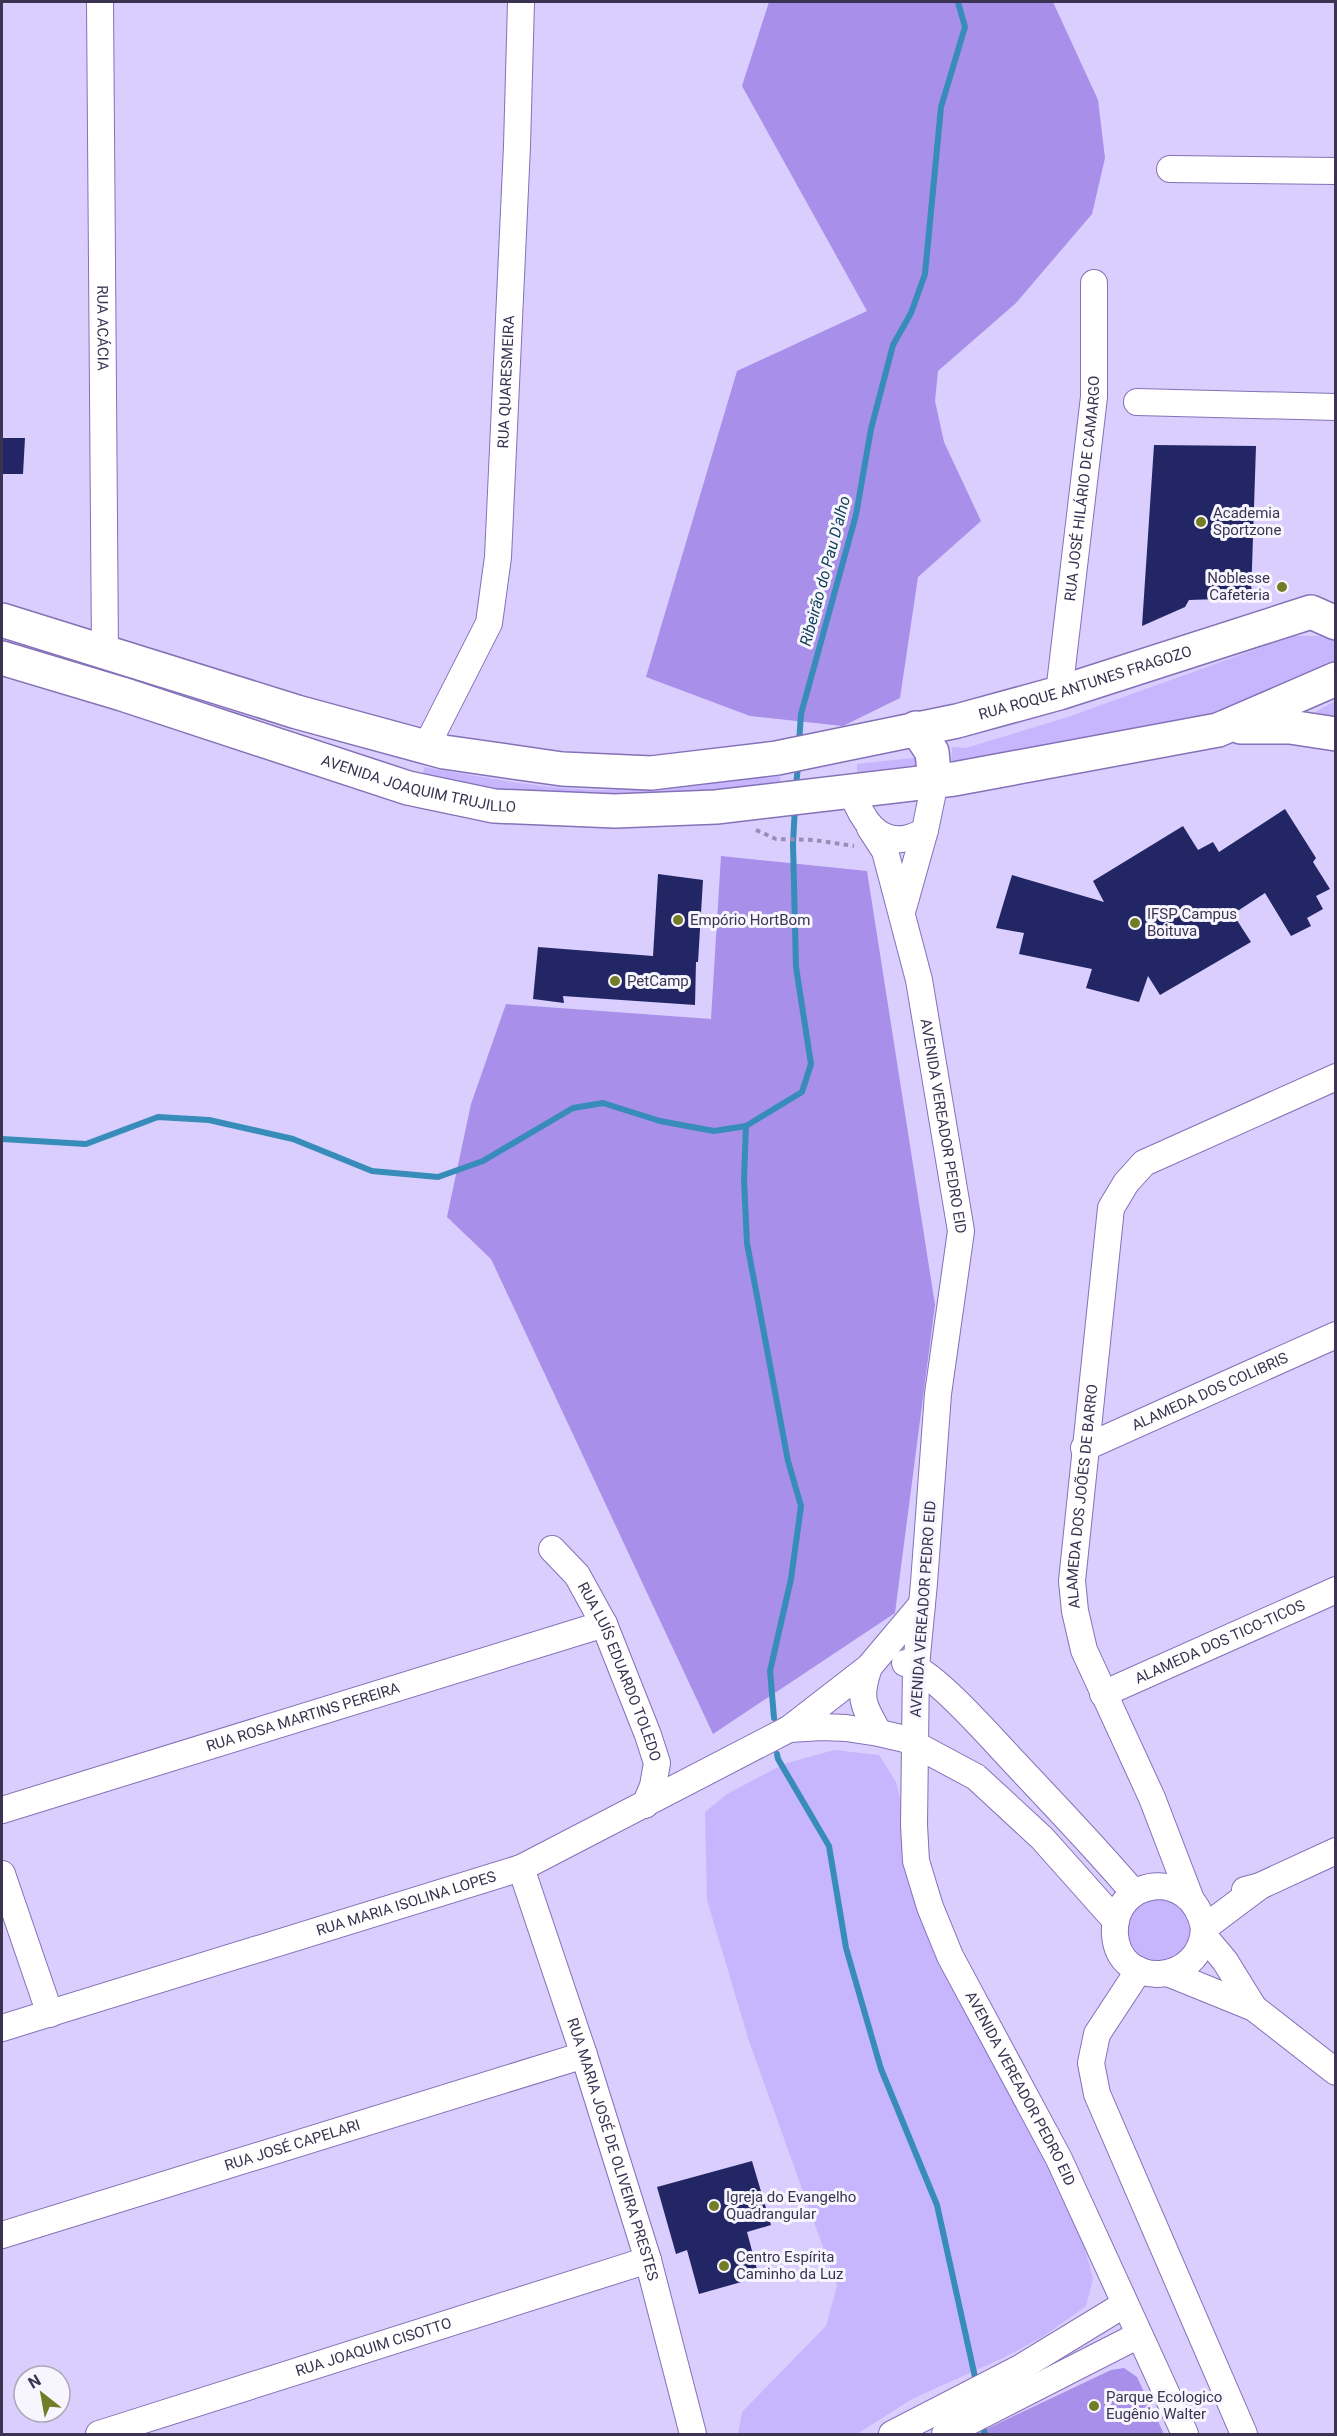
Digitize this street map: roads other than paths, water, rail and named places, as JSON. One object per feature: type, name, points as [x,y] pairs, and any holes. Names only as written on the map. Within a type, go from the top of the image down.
[{"type":"main road","name":"RUA ROQUE ANTUNES FRAGOZO","points":[[841,745],[957,721],[1327,613]]},
{"type":"main road","points":[[2,620],[297,712],[444,752],[562,769],[651,774],[777,758],[841,745],[846,768],[842,792]]},
{"type":"main road","name":"AVENIDA JOAQUIM TRUJILLO","points":[[2,658],[122,694],[398,784],[494,806],[666,811],[781,801],[935,782]]},
{"type":"main road","points":[[1218,730],[1335,679]]},
{"type":"main road","points":[[916,728],[932,752],[935,782],[1218,730],[1254,726],[1290,727],[1335,734]]},
{"type":"street","name":"RUA ACÁCIA","points":[[100,2],[105,653]]},
{"type":"street","name":"RUA QUARESMEIRA","points":[[426,747],[489,622],[498,557],[517,146],[521,2]]},
{"type":"street","points":[[1170,169],[1335,171]]},
{"type":"street","name":"RUA JOSÉ HILÁRIO DE CAMARGO","points":[[1059,693],[1094,397],[1094,284]]},
{"type":"street","points":[[1137,402],[1335,407]]},
{"type":"street","name":"AVENIDA VEREADOR PEDRO EID","points":[[902,912],[925,830],[935,782]]},
{"type":"street","name":"AVENIDA VEREADOR PEDRO EID","points":[[842,792],[858,808],[885,851],[902,912],[919,980],[961,1231],[938,1394],[916,1666],[914,1744],[916,1861],[930,1907],[950,1956],[1059,2158],[1185,2434]]},
{"type":"street","points":[[870,828],[890,839],[900,840],[920,835],[925,830]]},
{"type":"street","name":"ALAMEDA DOS JOÕES DE BARRO","points":[[1192,1900],[1165,1831],[1084,1650],[1075,1611],[1072,1581],[1084,1448],[1111,1208],[1126,1183],[1144,1163],[1335,1077]]},
{"type":"street","name":"ALAMEDA DOS COLIBRIS","points":[[1084,1448],[1335,1335]]},
{"type":"street","name":"RUA LUÍS EDUARDO TOLEDO","points":[[552,1549],[577,1575],[604,1624],[648,1735],[657,1763],[653,1786],[645,1805]]},
{"type":"street","name":"ALAMEDA DOS TICO-TICOS","points":[[1103,1694],[1335,1590]]},
{"type":"street","name":"RUA MARIA ISOLINA LOPES","points":[[2,2028],[521,1868],[789,1729],[869,1667],[922,1604]]},
{"type":"street","name":"RUA ROSA MARTINS PEREIRA","points":[[2,1810],[604,1624]]},
{"type":"street","points":[[879,1733],[868,1714],[863,1699],[862,1689],[869,1667],[899,1662],[916,1666],[957,1703],[1103,1856],[1146,1889],[1180,1890],[1192,1900],[1202,1915],[1204,1932],[1254,2008]]},
{"type":"street","name":"RUA MARIA ISOLINA LOPES","points":[[789,1729],[822,1727],[879,1733],[914,1744],[976,1777],[1042,1838],[1116,1921]]},
{"type":"street","points":[[1023,1820],[1047,1797]]},
{"type":"street","points":[[1165,1831],[1146,1889],[1119,1910],[1116,1921],[1115,1935],[1119,1949],[1127,1961],[1139,1970],[1159,1975],[1170,1974],[1182,1969],[1192,1960],[1204,1932],[1260,1886]]},
{"type":"street","points":[[1192,1900],[1260,1886],[1335,1851]]},
{"type":"street","name":"RUA MARIA JOSÉ DE OLIVEIRA PRESTES","points":[[521,1868],[584,2055],[648,2260],[693,2434]]},
{"type":"street","points":[[2,1874],[50,2014]]},
{"type":"street","points":[[1139,1970],[1097,2034],[1091,2063],[1097,2094],[1244,2434]]},
{"type":"street","points":[[1170,1974],[1254,2008],[1335,2072]]},
{"type":"street","name":"RUA JOSÉ CAPELARI","points":[[2,2235],[584,2055]]},
{"type":"street","name":"RUA JOAQUIM CISOTTO","points":[[99,2434],[648,2260]]},
{"type":"street","points":[[892,2434],[1020,2368],[1125,2304]]},
{"type":"street","points":[[945,2434],[1139,2335]]},
{"type":"waterway","name":"Ribeirão do Pau D'alho","points":[[799,743],[801,714],[856,515],[871,429],[893,345],[911,313],[925,274],[941,107],[965,27],[958,2]]},
{"type":"waterway","name":"Ribeirão do Pau D'alho","points":[[796,787],[798,765]]},
{"type":"waterway","points":[[2,1139],[86,1144],[158,1117],[209,1120],[293,1139],[372,1171],[438,1177],[483,1161],[573,1108],[603,1103],[660,1121],[714,1131],[746,1126],[802,1092],[811,1064],[796,967],[793,843],[795,807]]},
{"type":"waterway","points":[[746,1126],[744,1180],[747,1243],[788,1461],[801,1506],[791,1579],[770,1671],[774,1718]]},
{"type":"waterway","points":[[777,1754],[829,1846],[846,1948],[881,2069],[937,2205],[975,2377]]},
{"type":"waterway","points":[[983,2427],[985,2434]]},
{"type":"place","name":"Academia Sportzone","points":[[1201,522]]},
{"type":"place","name":"Noblesse Cafeteria","points":[[1282,587]]},
{"type":"place","name":"Empório HortBom","points":[[678,920]]},
{"type":"place","name":"IFSP Campus Boituva","points":[[1135,923]]},
{"type":"place","name":"PetCamp","points":[[615,981]]},
{"type":"place","name":"Igreja do Evangelho Quadrangular","points":[[714,2206]]},
{"type":"place","name":"Centro Espírita Caminho da Luz","points":[[724,2266]]},
{"type":"place","name":"Parque Ecologico Eugênio Walter","points":[[1094,2406]]}]
